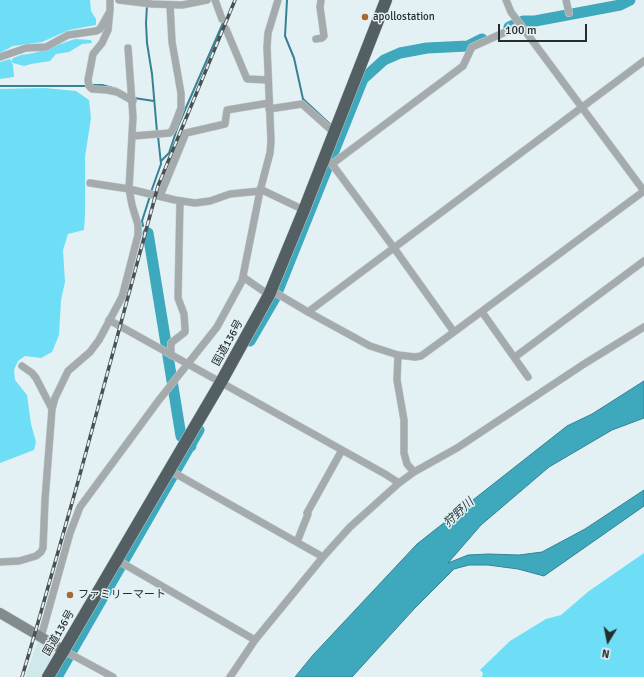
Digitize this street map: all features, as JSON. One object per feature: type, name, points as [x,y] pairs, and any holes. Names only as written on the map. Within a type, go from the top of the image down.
[{"type":"highway","name":"国道136号","points":[[48,677],[69,653],[117,560],[270,293],[304,210],[328,162],[335,132],[386,0]]},
{"type":"street","points":[[110,0],[107,34],[93,56],[88,80],[89,86],[92,89],[117,92],[132,101]]},
{"type":"street","points":[[119,0],[182,6],[207,0]]},
{"type":"street","points":[[215,0],[222,19]]},
{"type":"street","points":[[41,637],[70,533],[80,507],[159,400],[217,327],[240,286],[260,190],[270,153],[271,141],[267,47],[268,33],[278,0]]},
{"type":"street","points":[[316,39],[324,36],[320,8],[321,0]]},
{"type":"street","points":[[243,277],[368,345],[398,355],[414,357],[421,356],[644,191],[511,12],[506,0]]},
{"type":"street","points":[[566,0],[569,14]]},
{"type":"street","points":[[133,136],[170,133],[181,108],[181,93],[172,42],[170,5]]},
{"type":"street","points":[[0,57],[21,50],[46,47],[68,35],[96,31],[103,24],[110,10]]},
{"type":"street","points":[[454,332],[394,248],[328,162],[464,66],[472,46],[521,25]]},
{"type":"street","points":[[226,29],[246,79],[268,80]]},
{"type":"street","points":[[0,562],[36,556],[43,548],[52,409],[60,386],[68,371],[95,347],[124,292],[138,235],[138,225],[129,189],[133,136],[128,48]]},
{"type":"street","points":[[308,312],[644,61]]},
{"type":"street","points":[[160,196],[187,131],[225,124],[227,110],[302,104],[335,132]]},
{"type":"street","points":[[90,183],[129,189],[180,201],[203,202],[230,194],[260,190],[304,210]]},
{"type":"street","points":[[171,355],[171,343],[185,332],[184,314],[178,298],[180,201]]},
{"type":"street","points":[[515,357],[644,262]]},
{"type":"street","points":[[482,312],[528,377]]},
{"type":"street","points":[[109,320],[399,483]]},
{"type":"street","points":[[230,677],[255,640],[323,557],[350,527],[399,483],[414,472],[458,448],[584,364],[644,327]]},
{"type":"street","points":[[398,355],[397,380],[404,420],[404,453],[407,464],[414,472]]},
{"type":"street","points":[[22,366],[36,378],[52,409]]},
{"type":"street","points":[[297,542],[308,514],[307,513],[342,450]]},
{"type":"street","points":[[169,470],[323,557]]},
{"type":"street","points":[[117,560],[255,640]]},
{"type":"street","points":[[0,613],[113,677]]},
{"type":"shaded area","points":[[0,0],[90,0],[91,11],[96,19],[96,25],[69,30],[42,42],[13,46],[0,53]]},
{"type":"shaded area","points":[[75,39],[91,40],[92,43],[82,44],[69,52],[56,54],[50,61],[24,66],[11,61],[13,58],[21,55],[34,53]]},
{"type":"shaded area","points":[[10,59],[13,65],[14,77],[0,79],[0,62]]},
{"type":"shaded area","points":[[45,88],[76,91],[89,100],[91,118],[85,157],[84,230],[68,234],[63,250],[65,282],[61,300],[59,335],[52,352],[41,358],[25,356],[18,361],[14,370],[15,380],[27,395],[31,424],[36,442],[34,450],[0,463],[0,89]]},
{"type":"shaded area","points":[[644,553],[644,677],[482,677],[483,673],[480,670],[510,641],[546,619],[561,615],[589,591]]},
{"type":"shaded area","points":[[38,640],[53,648],[54,656],[41,677],[25,677]]},
{"type":"water","name":"狩野川","points":[[644,381],[644,418],[612,430],[549,467],[481,525],[448,563],[468,555],[519,555],[542,552],[585,529],[644,490],[644,506],[544,576],[518,569],[488,565],[469,565],[454,569],[414,609],[352,677],[295,677],[313,655],[417,544],[567,426],[592,414]]},
{"type":"waterway","points":[[287,0],[285,36],[294,58],[303,99],[332,126]]},
{"type":"waterway","points":[[509,27],[523,21],[535,21],[620,5],[630,0]]},
{"type":"waterway","points":[[147,5],[147,43],[152,74],[157,132]]},
{"type":"waterway","points":[[161,161],[169,153],[178,126],[223,23]]},
{"type":"waterway","points":[[250,341],[275,298],[363,79],[384,60],[400,53],[427,48],[468,46],[482,39]]},
{"type":"waterway","points":[[93,85],[102,85],[117,89]]},
{"type":"waterway","points":[[0,86],[85,86]]},
{"type":"waterway","points":[[134,98],[154,101]]},
{"type":"waterway","points":[[151,192],[161,164],[158,136]]},
{"type":"waterway","points":[[143,226],[142,221],[150,196]]},
{"type":"waterway","points":[[148,233],[181,436],[191,446]]},
{"type":"waterway","points":[[57,677],[199,430]]},
{"type":"railway","points":[[22,677],[79,478],[158,186],[235,0]]},
{"type":"place","name":"apollostation","points":[[365,17]]},
{"type":"place","name":"ファミリーマート","points":[[70,595]]}]
